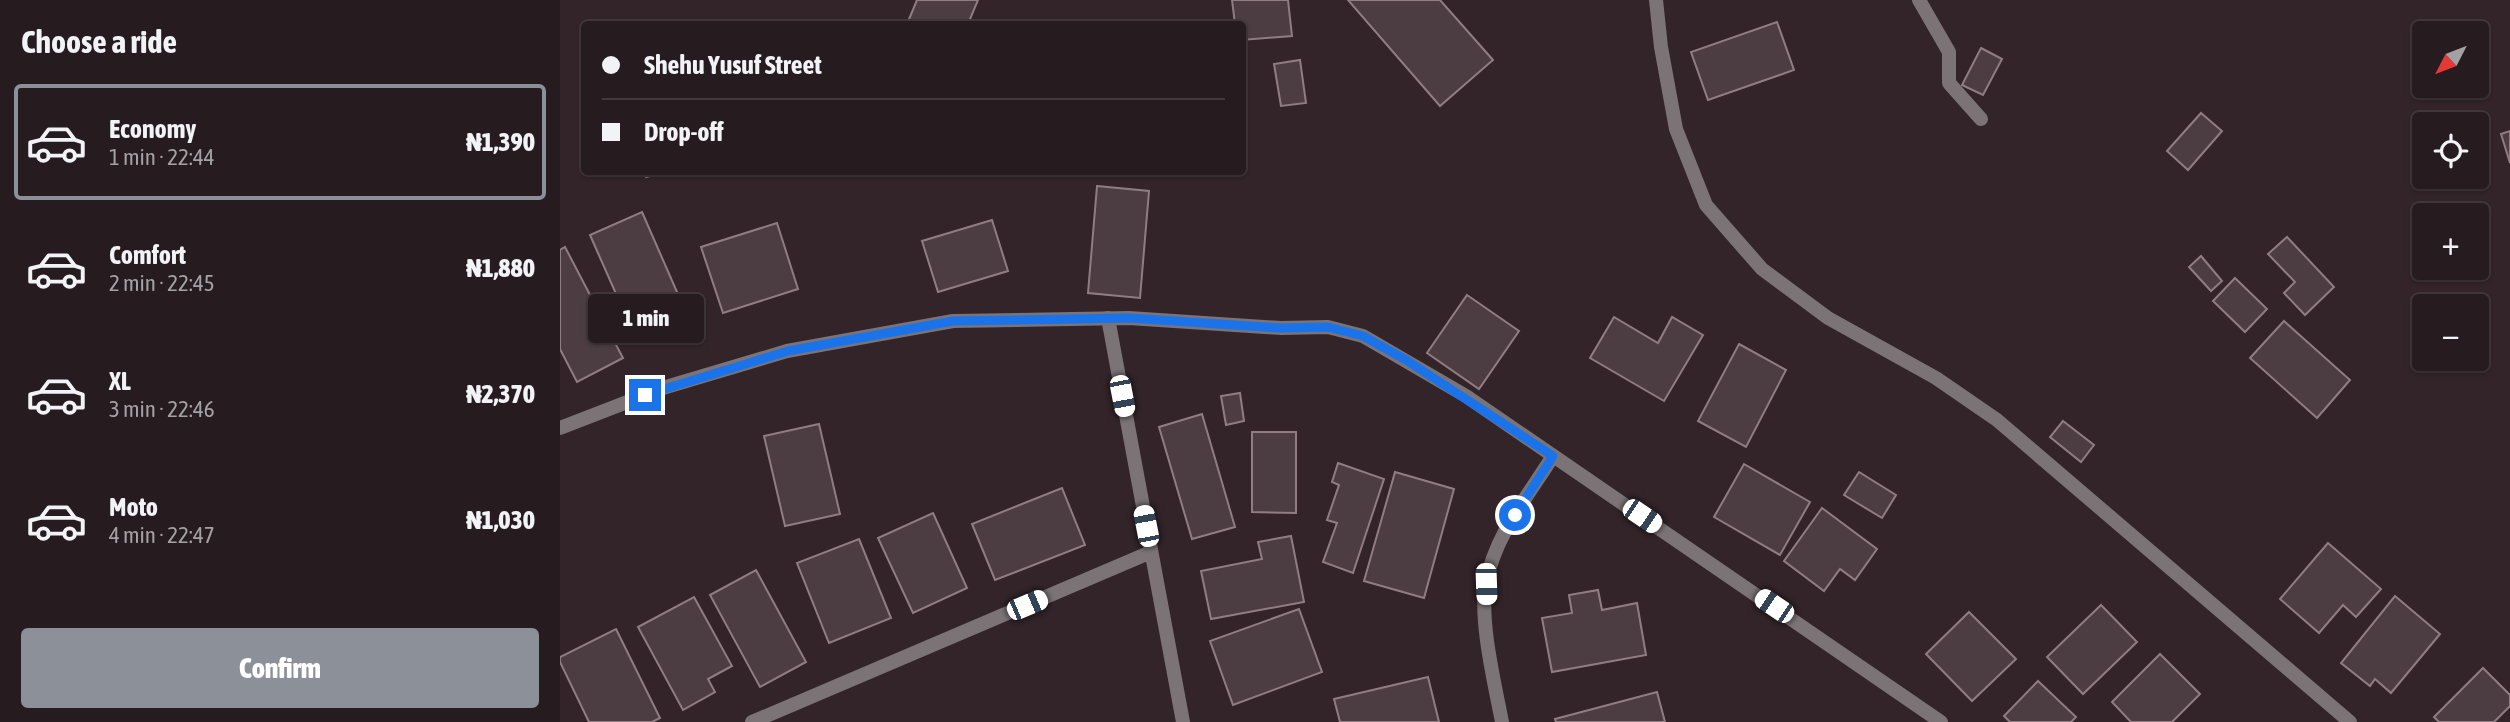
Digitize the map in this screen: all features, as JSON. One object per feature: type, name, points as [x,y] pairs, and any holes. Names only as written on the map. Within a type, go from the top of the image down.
[{"type":"street","points":[[1656,0],[1661,47],[1681,141],[1706,205],[1762,270],[1828,318],[1936,378],[1997,421],[2350,722]]},
{"type":"street","points":[[1919,0],[1949,52],[1950,83],[1981,119]]},
{"type":"street","points":[[1108,318],[1183,722]]},
{"type":"street","points":[[560,428],[666,387],[788,351],[953,321],[1108,318],[1281,328],[1328,327],[1363,336],[1466,396],[1941,722]]},
{"type":"street","points":[[1502,722],[1489,652],[1486,584],[1503,535],[1553,456]]},
{"type":"street","points":[[752,722],[1151,552]]},
{"type":"building","points":[[917,0],[978,0],[969,21],[908,21]]},
{"type":"building","points":[[1232,0],[1288,0],[1292,36],[1246,40],[1246,21],[1235,21]]},
{"type":"building","points":[[1348,0],[1440,0],[1493,60],[1440,106]]},
{"type":"building","points":[[1777,22],[1794,70],[1708,100],[1691,52]]},
{"type":"building","points":[[1981,48],[2002,59],[1983,95],[1962,85]]},
{"type":"building","points":[[1300,60],[1306,103],[1281,106],[1274,64]]},
{"type":"building","points":[[2201,113],[2222,131],[2188,170],[2167,151]]},
{"type":"building","points":[[2510,131],[2510,163],[2501,134]]},
{"type":"building","points":[[1097,186],[1149,191],[1140,298],[1088,293]]},
{"type":"building","points":[[642,212],[684,308],[632,330],[590,235]]},
{"type":"building","points":[[992,220],[1008,271],[938,292],[922,241]]},
{"type":"building","points":[[777,223],[798,289],[723,313],[701,247]]},
{"type":"building","points":[[2287,237],[2334,287],[2305,315],[2284,293],[2295,282],[2268,254]]},
{"type":"building","points":[[565,247],[623,358],[577,382],[560,349],[560,250]]},
{"type":"building","points":[[2201,256],[2222,281],[2211,291],[2189,267]]},
{"type":"building","points":[[2235,278],[2267,309],[2245,332],[2213,301]]},
{"type":"building","points":[[1467,295],[1519,331],[1479,389],[1427,353]]},
{"type":"building","points":[[1614,317],[1658,343],[1672,317],[1703,335],[1664,401],[1590,358]]},
{"type":"building","points":[[2284,321],[2350,380],[2317,418],[2250,358]]},
{"type":"building","points":[[1739,344],[1786,370],[1746,447],[1698,421]]},
{"type":"building","points":[[1240,393],[1244,421],[1226,425],[1221,396]]},
{"type":"building","points":[[1202,414],[1235,527],[1192,539],[1159,427]]},
{"type":"building","points":[[2063,421],[2094,445],[2081,462],[2050,437]]},
{"type":"building","points":[[819,424],[840,514],[785,526],[764,436]]},
{"type":"building","points":[[1252,432],[1296,432],[1296,513],[1252,512]]},
{"type":"building","points":[[1338,463],[1384,479],[1353,573],[1323,562],[1337,523],[1327,520],[1339,485],[1332,482]]},
{"type":"building","points":[[1744,464],[1810,502],[1780,555],[1714,517]]},
{"type":"building","points":[[1395,472],[1454,489],[1424,598],[1364,581]]},
{"type":"building","points":[[1859,472],[1896,495],[1882,518],[1844,495]]},
{"type":"building","points":[[1062,488],[1085,545],[995,580],[972,524]]},
{"type":"building","points":[[1822,508],[1877,549],[1855,580],[1840,569],[1824,591],[1784,561]]},
{"type":"building","points":[[933,513],[967,588],[913,613],[878,538]]},
{"type":"building","points":[[1291,536],[1304,602],[1211,619],[1201,571],[1262,559],[1258,542]]},
{"type":"building","points":[[859,539],[891,618],[829,643],[797,563]]},
{"type":"building","points":[[2328,543],[2381,589],[2356,617],[2343,605],[2319,633],[2280,599]]},
{"type":"building","points":[[756,570],[806,662],[760,687],[710,595]]},
{"type":"building","points":[[1598,590],[1602,610],[1637,603],[1646,655],[1552,672],[1542,618],[1572,613],[1569,595]]},
{"type":"building","points":[[2395,596],[2440,634],[2391,693],[2375,679],[2370,686],[2341,663]]},
{"type":"building","points":[[694,597],[732,666],[708,679],[715,692],[683,710],[638,627]]},
{"type":"building","points":[[2101,605],[2137,642],[2083,694],[2047,657]]},
{"type":"building","points":[[1299,609],[1322,672],[1233,705],[1210,641]]},
{"type":"building","points":[[1969,612],[2016,659],[1972,701],[1926,654]]},
{"type":"building","points":[[616,629],[660,718],[652,722],[589,722],[560,662],[560,657]]},
{"type":"building","points":[[2160,654],[2200,694],[2172,722],[2131,722],[2112,702]]},
{"type":"building","points":[[2483,668],[2510,695],[2510,706],[2494,722],[2439,722],[2434,717]]},
{"type":"building","points":[[1428,677],[1439,722],[1340,722],[1334,699]]},
{"type":"building","points":[[2038,681],[2076,717],[2071,722],[2010,722],[2004,716]]},
{"type":"building","points":[[1657,692],[1665,722],[1556,722],[1555,719]]},
{"type":"route","points":[[645,395],[788,351],[953,321],[1129,318],[1281,328],[1328,327],[1363,336],[1406,360],[1466,396],[1553,456],[1515,515]]}]
